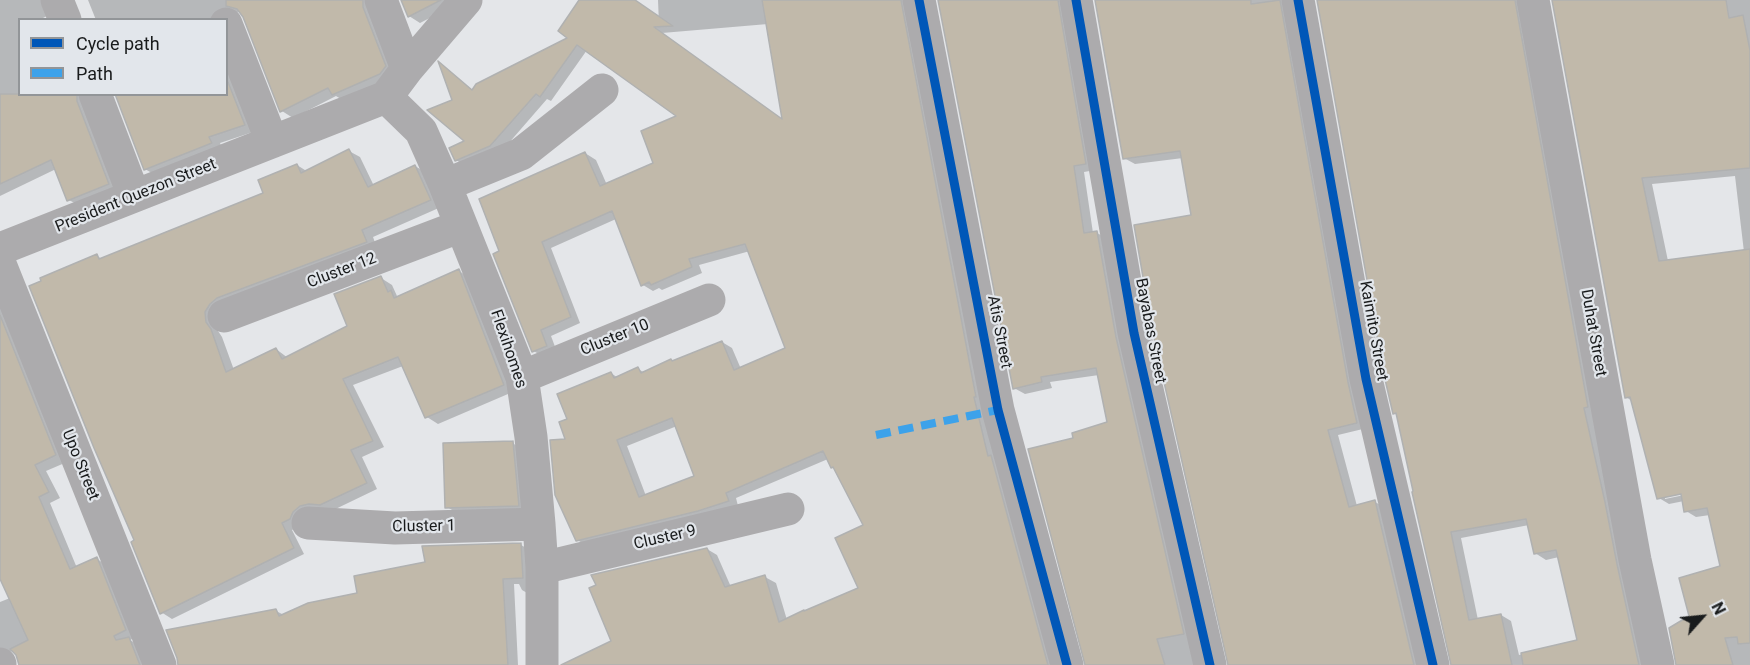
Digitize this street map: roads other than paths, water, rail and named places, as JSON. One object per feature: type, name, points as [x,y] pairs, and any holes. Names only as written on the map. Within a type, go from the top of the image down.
[{"type":"street","points":[[57,0],[64,18]]},
{"type":"street","points":[[217,0],[224,18]]},
{"type":"street","points":[[381,0],[407,69]]},
{"type":"street","points":[[386,97],[466,0]]},
{"type":"street","name":"Atis Street","points":[[919,0],[998,410],[1067,665]]},
{"type":"street","name":"Bayabas Street","points":[[1076,0],[1134,333],[1210,665]]},
{"type":"street","name":"Kaimito Street","points":[[1298,0],[1366,379],[1433,665]]},
{"type":"street","name":"Duhat Street","points":[[1533,0],[1635,560],[1658,665]]},
{"type":"street","points":[[228,29],[272,142]]},
{"type":"street","points":[[445,185],[521,154],[602,90]]},
{"type":"street","points":[[96,96],[134,196]]},
{"type":"street","name":"President Quezon Street","points":[[0,249],[386,97]]},
{"type":"street","name":"Flexihomes","points":[[386,97],[421,131],[522,377],[531,437],[539,524],[542,568],[542,665]]},
{"type":"street","name":"Cluster 12","points":[[224,316],[461,225]]},
{"type":"street","name":"Upo Street","points":[[0,264],[160,665]]},
{"type":"street","name":"Cluster 10","points":[[522,377],[709,300]]},
{"type":"street","name":"Cluster 9","points":[[542,568],[788,509]]},
{"type":"street","name":"Cluster 1","points":[[308,523],[394,528],[539,524]]}]
